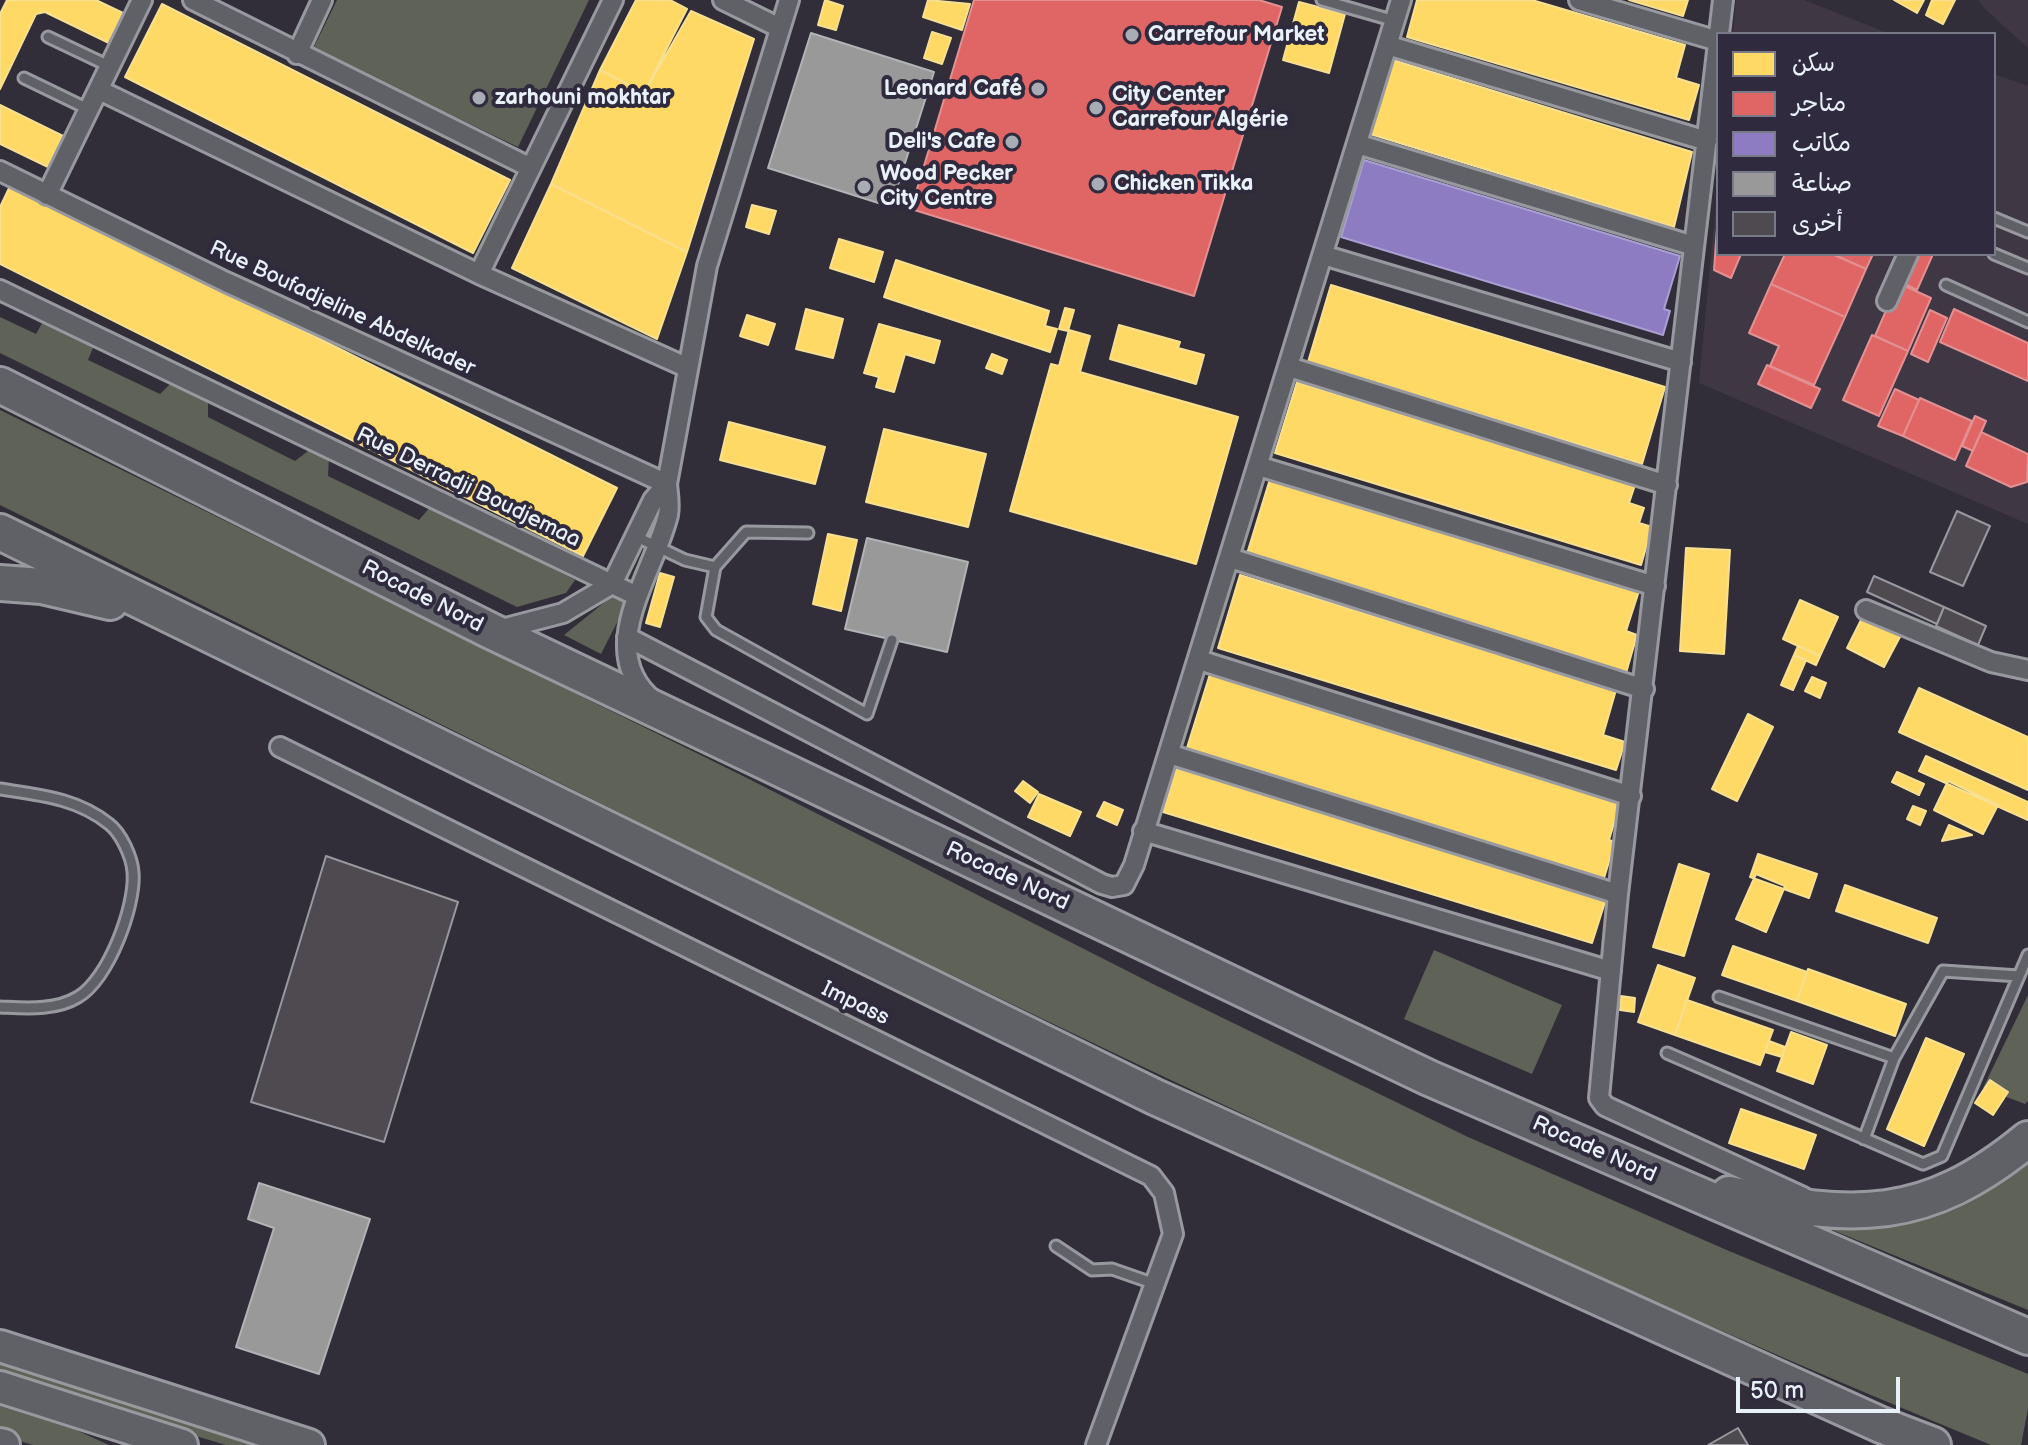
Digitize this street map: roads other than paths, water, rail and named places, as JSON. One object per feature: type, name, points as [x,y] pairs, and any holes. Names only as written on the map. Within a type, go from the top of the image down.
[{"type":"highway","name":"Rocade Nord","points":[[0,385],[491,631],[1429,1078],[2028,1337]]},
{"type":"highway","points":[[0,532],[1155,1097],[1881,1425],[1933,1445]]},
{"type":"highway","points":[[0,583],[91,596],[190,626]]},
{"type":"highway","points":[[1660,1179],[1784,1205],[1866,1212],[1937,1198],[1999,1163],[2028,1139]]},
{"type":"highway","points":[[0,1346],[309,1445]]},
{"type":"highway","points":[[0,1387],[182,1445]]},
{"type":"highway","points":[[0,1400],[143,1445]]},
{"type":"street","points":[[47,195],[142,0]]},
{"type":"street","points":[[193,0],[531,168]]},
{"type":"street","points":[[297,54],[322,0]]},
{"type":"street","points":[[479,274],[613,0]]},
{"type":"street","points":[[723,0],[780,28]]},
{"type":"street","points":[[681,722],[649,697],[631,673],[624,654],[637,596],[669,512],[667,484],[686,367],[707,266],[789,0]]},
{"type":"street","points":[[627,637],[1102,884],[1112,887],[1124,885],[1134,865],[1199,660],[1401,0]]},
{"type":"street","points":[[1579,0],[1716,41]]},
{"type":"street","points":[[1719,32],[1723,0]]},
{"type":"street","points":[[1387,45],[1707,141]]},
{"type":"street","points":[[1716,60],[1618,894],[1598,1081],[1599,1098],[1605,1106],[1839,1211]]},
{"type":"street","points":[[99,90],[479,274],[686,367]]},
{"type":"street","points":[[1357,144],[1694,246]]},
{"type":"street","name":"Rue Boufadjeline Abdelkader","points":[[0,171],[226,282],[667,484]]},
{"type":"street","points":[[1323,255],[1681,362]]},
{"type":"street","points":[[1887,301],[1907,256]]},
{"type":"street","name":"Rue Derradji Boudjemaa","points":[[0,290],[637,596]]},
{"type":"street","points":[[1289,367],[1667,485]]},
{"type":"street","points":[[1258,466],[1655,586]]},
{"type":"street","points":[[491,631],[563,613],[612,584],[653,500],[667,484]]},
{"type":"street","points":[[1230,558],[1644,689]]},
{"type":"street","points":[[1866,610],[1991,662],[2028,670]]},
{"type":"street","points":[[1199,660],[1631,796]]},
{"type":"street","name":"Impass","points":[[280,747],[1151,1176],[1164,1193],[1173,1234],[1096,1445]]},
{"type":"street","points":[[1169,754],[1618,894]]},
{"type":"street","points":[[1143,831],[1611,971]]},
{"type":"lane","points":[[1322,0],[1395,21]]},
{"type":"lane","points":[[48,37],[109,66]]},
{"type":"lane","points":[[24,78],[88,109]]},
{"type":"lane","points":[[1996,219],[2028,232]]},
{"type":"lane","points":[[1996,255],[2028,268]]},
{"type":"lane","points":[[1946,285],[2028,322]]},
{"type":"lane","points":[[808,533],[746,532],[715,567],[706,617],[716,630],[867,714],[892,640]]},
{"type":"lane","points":[[637,537],[657,549],[715,567]]},
{"type":"lane","points":[[0,789],[73,801],[111,825],[126,848],[134,873],[123,928],[106,966],[79,997],[43,1008],[0,1007]]},
{"type":"lane","points":[[1667,1053],[1923,1164],[1942,1156],[2028,955]]},
{"type":"lane","points":[[1864,1139],[1894,1058],[1943,971],[2019,976]]},
{"type":"lane","points":[[1719,997],[1894,1058]]},
{"type":"lane","points":[[1056,1246],[1092,1270],[1112,1269],[1155,1284]]},
{"type":"place","name":"Carrefour Market","points":[[1132,35]]},
{"type":"place","name":"Leonard Café","points":[[1038,89]]},
{"type":"place","name":"zarhouni mokhtar","points":[[479,98]]},
{"type":"place","name":"City Center Carrefour Algérie","points":[[1096,108]]},
{"type":"place","name":"Deli's Cafe","points":[[1012,142]]},
{"type":"place","name":"Chicken Tikka","points":[[1098,184]]},
{"type":"place","name":"Wood Pecker City Centre","points":[[864,187]]}]
